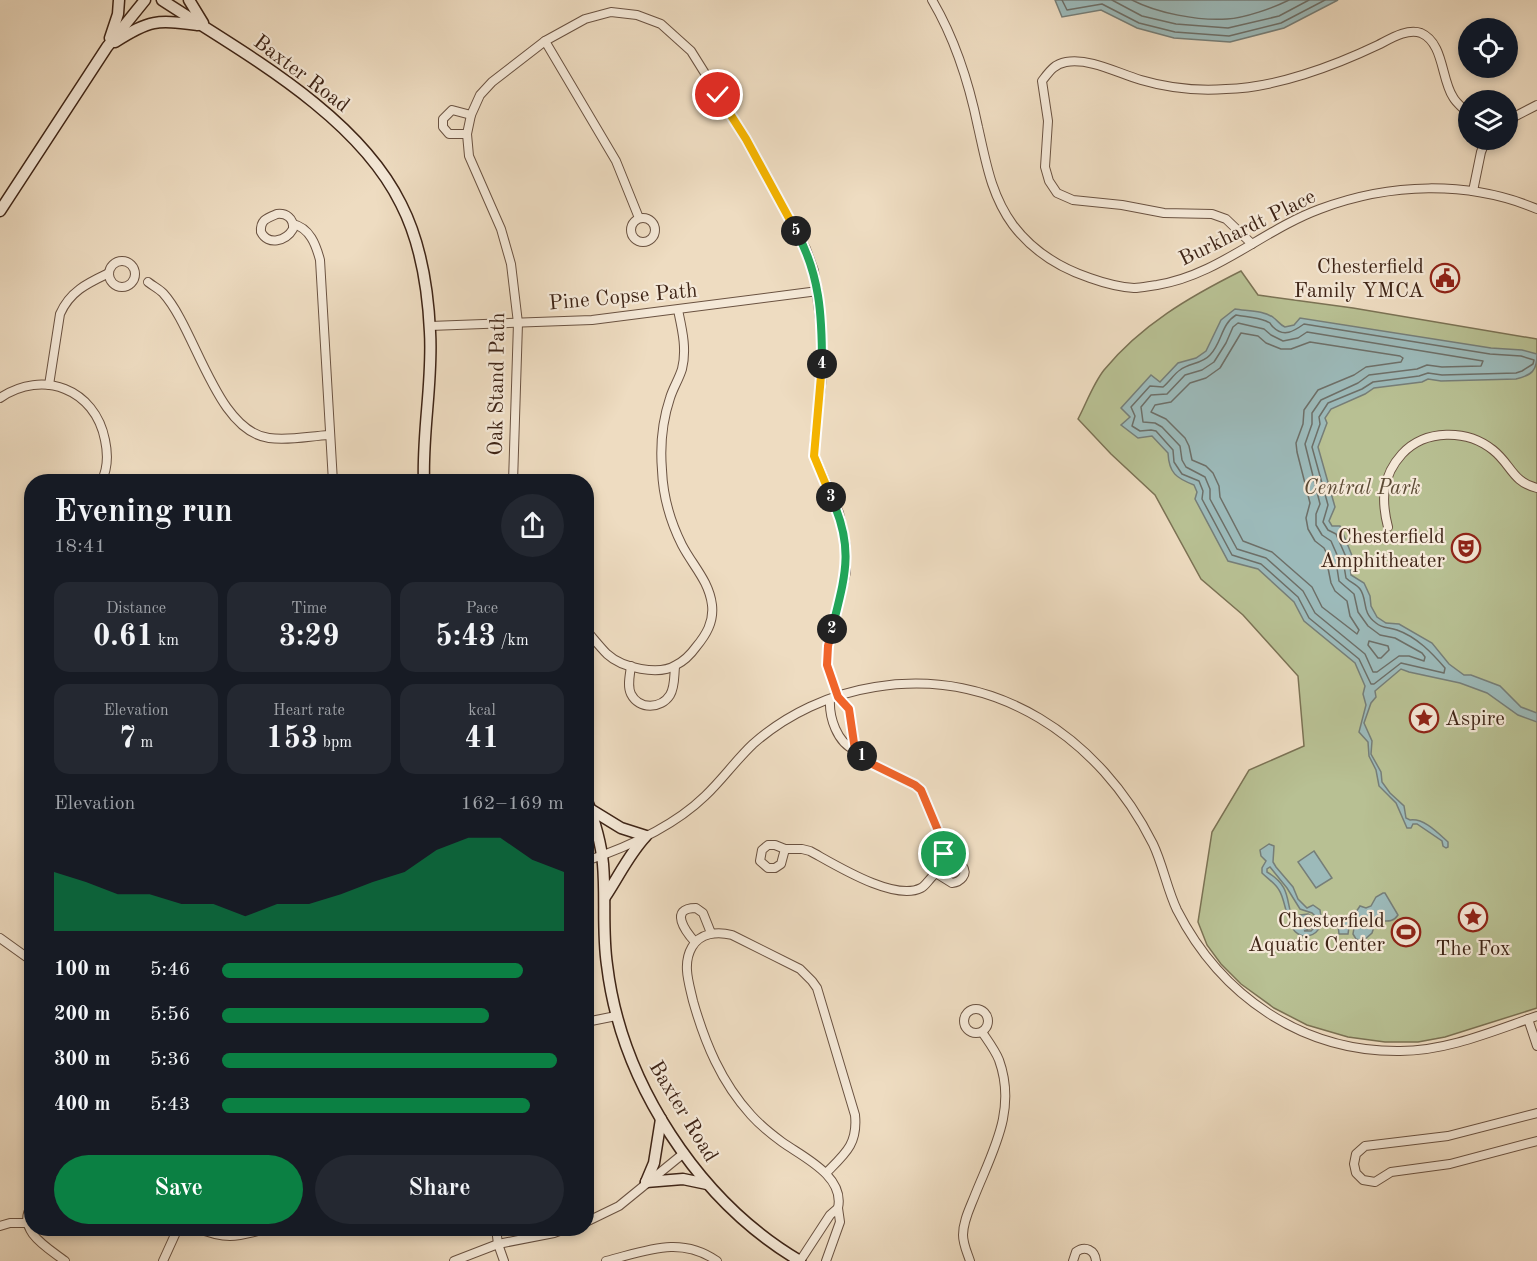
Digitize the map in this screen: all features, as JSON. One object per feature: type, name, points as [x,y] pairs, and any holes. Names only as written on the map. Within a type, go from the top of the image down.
[{"type":"main road","points":[[107,47],[118,14],[118,0]]},
{"type":"main road","points":[[0,211],[107,47],[145,0]]},
{"type":"main road","name":"Baxter Road","points":[[162,0],[205,26],[315,102],[372,159],[402,204],[419,252],[428,300],[430,326],[424,474]]},
{"type":"main road","points":[[189,0],[205,26]]},
{"type":"main road","points":[[107,47],[138,28],[151,23],[164,21],[205,26]]},
{"type":"main road","points":[[594,808],[621,828],[646,836],[632,852],[623,870],[604,897]]},
{"type":"main road","name":"Baxter Road","points":[[594,825],[602,855],[606,962],[616,1016],[643,1087],[707,1184],[754,1228],[800,1261]]},
{"type":"main road","points":[[662,1119],[654,1163],[646,1182],[683,1179],[707,1184]]},
{"type":"street","name":"Burkhardt Place","points":[[932,0],[954,45],[966,81],[985,162],[994,191],[1003,209],[1014,226],[1041,253],[1073,273],[1110,284],[1136,288],[1173,282],[1209,269],[1285,224],[1319,209],[1358,197],[1397,191],[1432,189],[1473,191],[1519,201],[1537,209]]},
{"type":"street","name":"Oak Stand Path","points":[[513,474],[518,323],[511,264],[501,230],[469,156],[467,134],[471,115],[480,95],[492,82],[545,41],[585,19],[611,12],[637,15],[661,24],[691,51],[746,139],[806,249],[814,271],[822,335],[822,377],[814,437],[814,456],[839,513],[846,547],[846,572],[828,646],[827,665],[834,698]]},
{"type":"street","points":[[1252,244],[1226,219],[1212,214],[1164,213],[1122,205],[1073,200],[1057,193],[1049,181],[1045,167],[1048,121],[1042,81],[1054,66],[1074,61],[1095,64],[1142,81],[1176,88],[1227,90],[1260,86],[1310,71],[1363,52],[1404,33],[1415,32],[1423,34],[1434,45],[1453,97],[1458,102]]},
{"type":"street","points":[[545,41],[616,161],[639,218]]},
{"type":"street","points":[[1518,115],[1537,105]]},
{"type":"street","points":[[467,134],[448,134],[443,127],[443,119],[452,111],[471,115]]},
{"type":"street","points":[[1473,191],[1482,150]]},
{"type":"street","points":[[293,224],[301,226],[310,236],[320,260],[332,474]]},
{"type":"street","points":[[49,385],[60,314],[64,304],[77,289],[109,273],[112,266],[123,261],[133,267],[135,276],[129,284],[121,286],[114,284],[109,273]]},
{"type":"street","points":[[135,276],[161,292],[169,303],[224,404],[237,421],[252,432],[268,438],[329,435]]},
{"type":"street","name":"Pine Copse Path","points":[[430,326],[592,320],[818,291]]},
{"type":"street","points":[[594,639],[619,662],[651,670],[675,667],[704,637],[711,623],[712,607],[704,579],[683,546],[670,518],[664,496],[661,442],[670,397],[682,368],[684,349],[678,310]]},
{"type":"street","points":[[0,398],[20,389],[49,385],[75,394],[91,407],[102,426],[107,455],[104,474]]},
{"type":"street","points":[[1388,527],[1383,489],[1388,472],[1408,447],[1426,438],[1445,435],[1464,436],[1480,442],[1495,451],[1524,484],[1537,488]]},
{"type":"street","points":[[631,666],[628,686],[630,694],[635,700],[652,706],[669,696],[675,667]]},
{"type":"street","points":[[594,858],[661,829],[704,798],[761,738],[794,714],[815,704],[873,687],[899,683],[957,686],[988,694],[1026,709],[1062,732],[1110,777],[1153,844],[1175,906],[1202,953],[1244,998],[1271,1016],[1301,1032],[1339,1043],[1378,1050],[1401,1051],[1441,1047],[1537,1016]]},
{"type":"street","points":[[785,849],[810,851],[870,881],[900,891],[922,888],[936,873],[944,854],[944,845],[921,790],[868,762],[845,743],[830,713],[834,698]]},
{"type":"street","points":[[834,698],[849,709],[855,750]]},
{"type":"street","points":[[936,873],[952,883],[958,882],[964,876],[961,863],[944,854]]},
{"type":"street","points":[[695,942],[685,930],[681,920],[687,909],[696,908],[703,912],[711,933]]},
{"type":"street","points":[[826,1173],[847,1152],[852,1144],[856,1127],[855,1115],[817,988],[800,969],[732,935],[723,932],[711,933],[695,942],[686,961],[700,1026],[717,1067],[728,1086],[750,1114],[780,1141],[826,1173],[835,1186],[840,1222],[826,1261]]},
{"type":"street","points":[[0,938],[24,955]]},
{"type":"street","points":[[594,1020],[616,1016]]},
{"type":"street","points":[[1528,1019],[1537,1046]]},
{"type":"street","points":[[970,1261],[964,1245],[965,1220],[995,1151],[1002,1130],[1005,1110],[1003,1077],[998,1058],[982,1032]]},
{"type":"street","points":[[1537,1113],[1448,1136],[1365,1146],[1356,1154],[1353,1164],[1356,1173],[1363,1180],[1375,1182],[1391,1172],[1450,1164],[1537,1141]]},
{"type":"street","points":[[594,1218],[619,1206],[684,1152]]},
{"type":"street","points":[[800,1261],[830,1215],[838,1208]]},
{"type":"street","points":[[0,1226],[24,1223]]},
{"type":"street","points":[[35,1236],[65,1261]]},
{"type":"street","points":[[163,1261],[174,1236]]},
{"type":"street","points":[[218,1236],[235,1236]]},
{"type":"street","points":[[497,1236],[504,1261]]},
{"type":"street","points":[[454,1261],[498,1244],[539,1236]]},
{"type":"street","points":[[606,1261],[666,1246],[695,1250],[717,1261]]},
{"type":"street","points":[[1072,1261],[1076,1252],[1083,1249],[1091,1250],[1096,1261]]},
{"type":"green space","name":"Central Park","points":[[1241,271],[1258,295],[1353,308],[1537,339],[1537,1008],[1445,1037],[1418,1042],[1385,1042],[1348,1037],[1307,1025],[1274,1008],[1241,984],[1221,964],[1207,945],[1198,922],[1212,832],[1249,770],[1304,746],[1298,676],[1243,615],[1201,579],[1155,495],[1078,419],[1104,370],[1134,339],[1167,313]]},
{"type":"water","points":[[1055,0],[1338,0],[1284,28],[1230,42],[1174,38],[1137,28],[1101,10],[1062,17]]},
{"type":"water","points":[[1235,309],[1265,314],[1285,327],[1294,325],[1300,318],[1537,354],[1535,368],[1526,376],[1516,379],[1441,381],[1428,379],[1422,382],[1374,388],[1331,409],[1325,418],[1327,423],[1318,447],[1335,507],[1329,521],[1332,526],[1340,526],[1353,558],[1350,566],[1351,575],[1364,583],[1377,617],[1386,623],[1399,624],[1432,643],[1449,664],[1464,675],[1471,675],[1500,686],[1521,707],[1537,713],[1537,722],[1518,715],[1487,693],[1460,683],[1401,669],[1375,691],[1376,697],[1371,703],[1364,723],[1372,741],[1371,754],[1381,772],[1382,782],[1404,806],[1406,818],[1430,826],[1448,842],[1446,848],[1442,841],[1417,824],[1407,828],[1396,803],[1379,786],[1376,770],[1369,756],[1368,742],[1359,732],[1366,705],[1363,694],[1365,686],[1355,663],[1304,621],[1294,602],[1258,569],[1228,561],[1195,499],[1197,492],[1194,485],[1175,474],[1170,465],[1168,453],[1152,436],[1138,438],[1121,425],[1130,417],[1121,408],[1151,375],[1160,382],[1178,363],[1196,358],[1206,351],[1221,320]]},
{"type":"water","points":[[1269,844],[1274,846],[1273,862],[1293,887],[1298,899],[1307,908],[1313,905],[1320,910],[1322,924],[1315,933],[1308,936],[1301,935],[1291,926],[1279,890],[1262,873],[1266,861],[1261,856],[1260,850]],"holes":[[[1270,867],[1300,909],[1312,913],[1318,919],[1317,925],[1311,931],[1304,931],[1312,928],[1313,924],[1313,918],[1308,914],[1300,915],[1297,920],[1298,926],[1295,925],[1285,890],[1276,878],[1267,872],[1267,869]]]},
{"type":"water","points":[[1314,851],[1332,878],[1316,888],[1298,862]]},
{"type":"water","points":[[1383,893],[1398,915],[1396,918],[1391,921],[1376,921],[1372,933],[1363,941],[1356,939],[1352,926],[1349,927],[1348,934],[1339,934],[1338,925],[1354,915],[1360,906],[1366,908],[1371,906],[1376,897]]},
{"type":"place","name":"Chesterfield Family YMCA","points":[[1445,278]]},
{"type":"place","name":"Chesterfield Amphitheater","points":[[1466,548]]},
{"type":"place","name":"Aspire","points":[[1424,718]]},
{"type":"place","name":"The Fox","points":[[1473,917]]},
{"type":"place","name":"Chesterfield Aquatic Center","points":[[1406,932]]},
{"type":"route","points":[[718,95],[746,139],[806,249],[814,271],[822,335],[822,377],[814,437],[814,456],[839,513],[846,547],[846,572],[828,646],[827,665],[838,697],[849,709],[855,750],[868,762],[921,790],[944,845],[944,854]]}]
